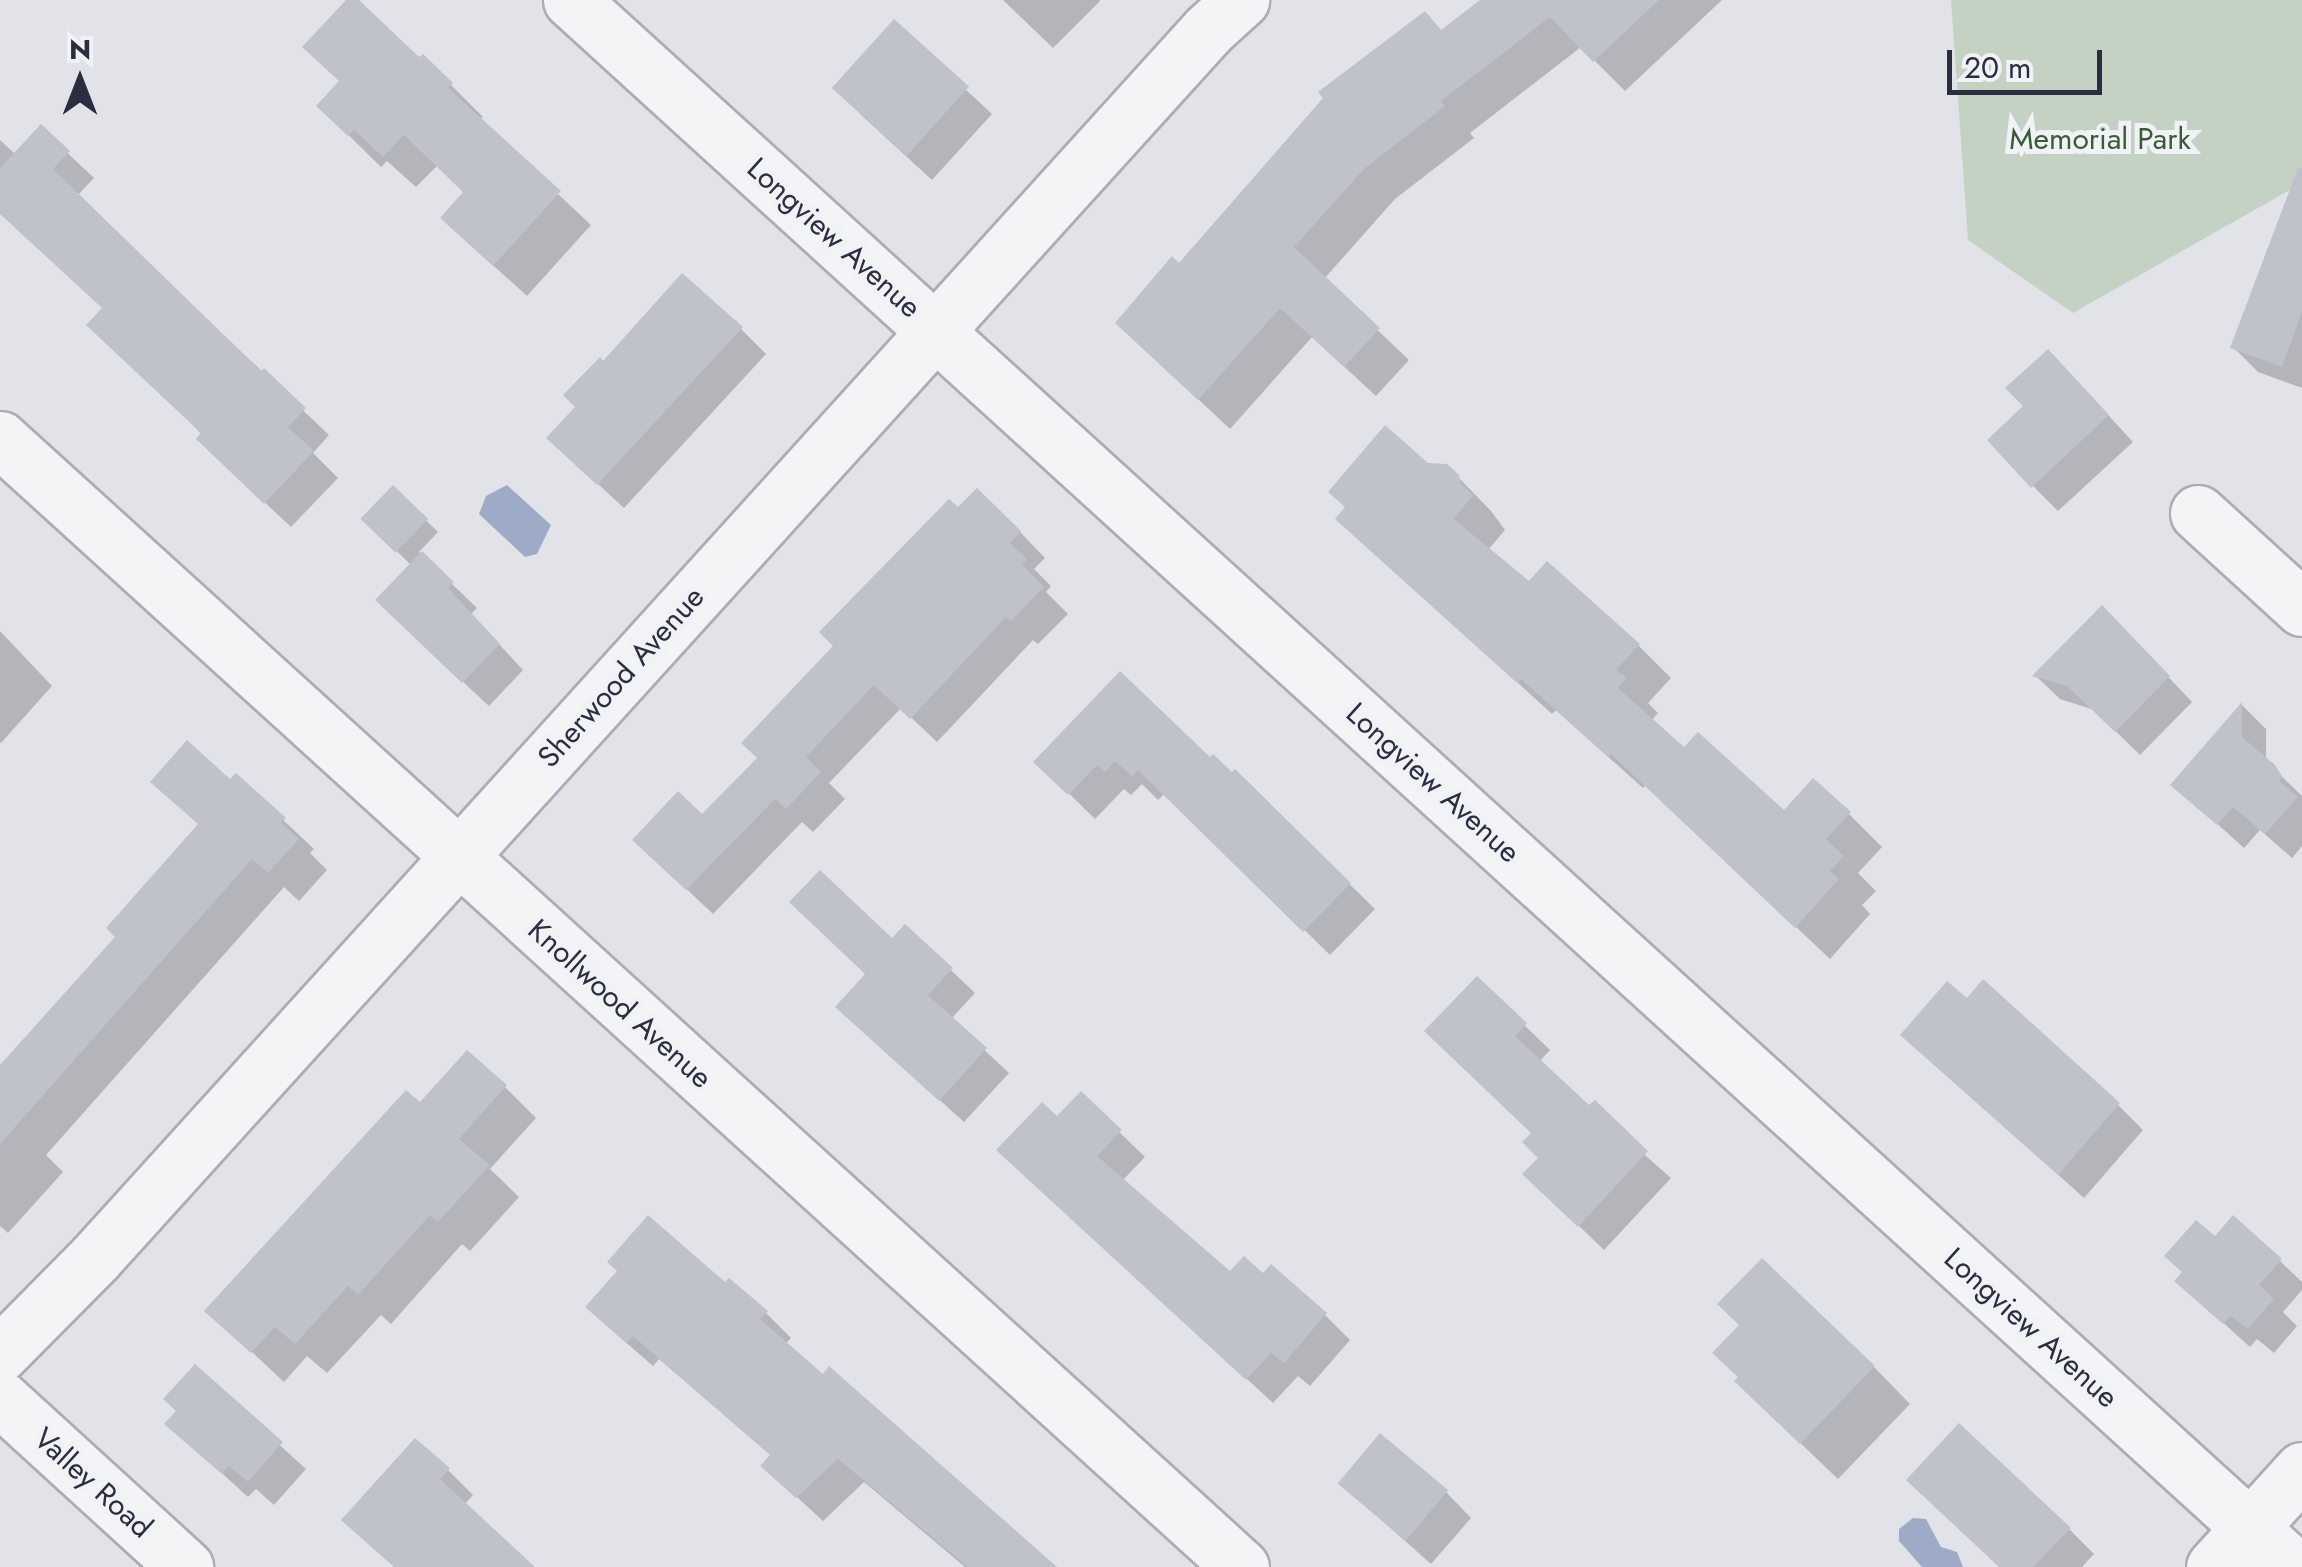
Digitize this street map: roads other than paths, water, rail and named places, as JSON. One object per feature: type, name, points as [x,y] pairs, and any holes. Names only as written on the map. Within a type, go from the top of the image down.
[{"type":"street","name":"Longview Avenue","points":[[571,0],[936,330],[2232,1547],[2293,1567]]},
{"type":"street","name":"Sherwood Avenue","points":[[0,1354],[95,1258],[1208,30],[1242,0]]},
{"type":"street","name":"Knollwood Avenue","points":[[0,439],[1241,1567]]},
{"type":"street","points":[[2198,514],[2302,608]]},
{"type":"street","name":"Valley Road","points":[[0,1398],[185,1567]]},
{"type":"street","points":[[2232,1547],[2302,1470]]},
{"type":"water","points":[[507,485],[551,525],[537,554],[525,557],[479,514],[486,496]]},
{"type":"water","points":[[1913,1518],[1926,1519],[1941,1547],[1957,1552],[1963,1567],[1922,1567],[1899,1541],[1899,1529]]},
{"type":"park label","name":"Memorial Park","points":[[2100,139]]}]
